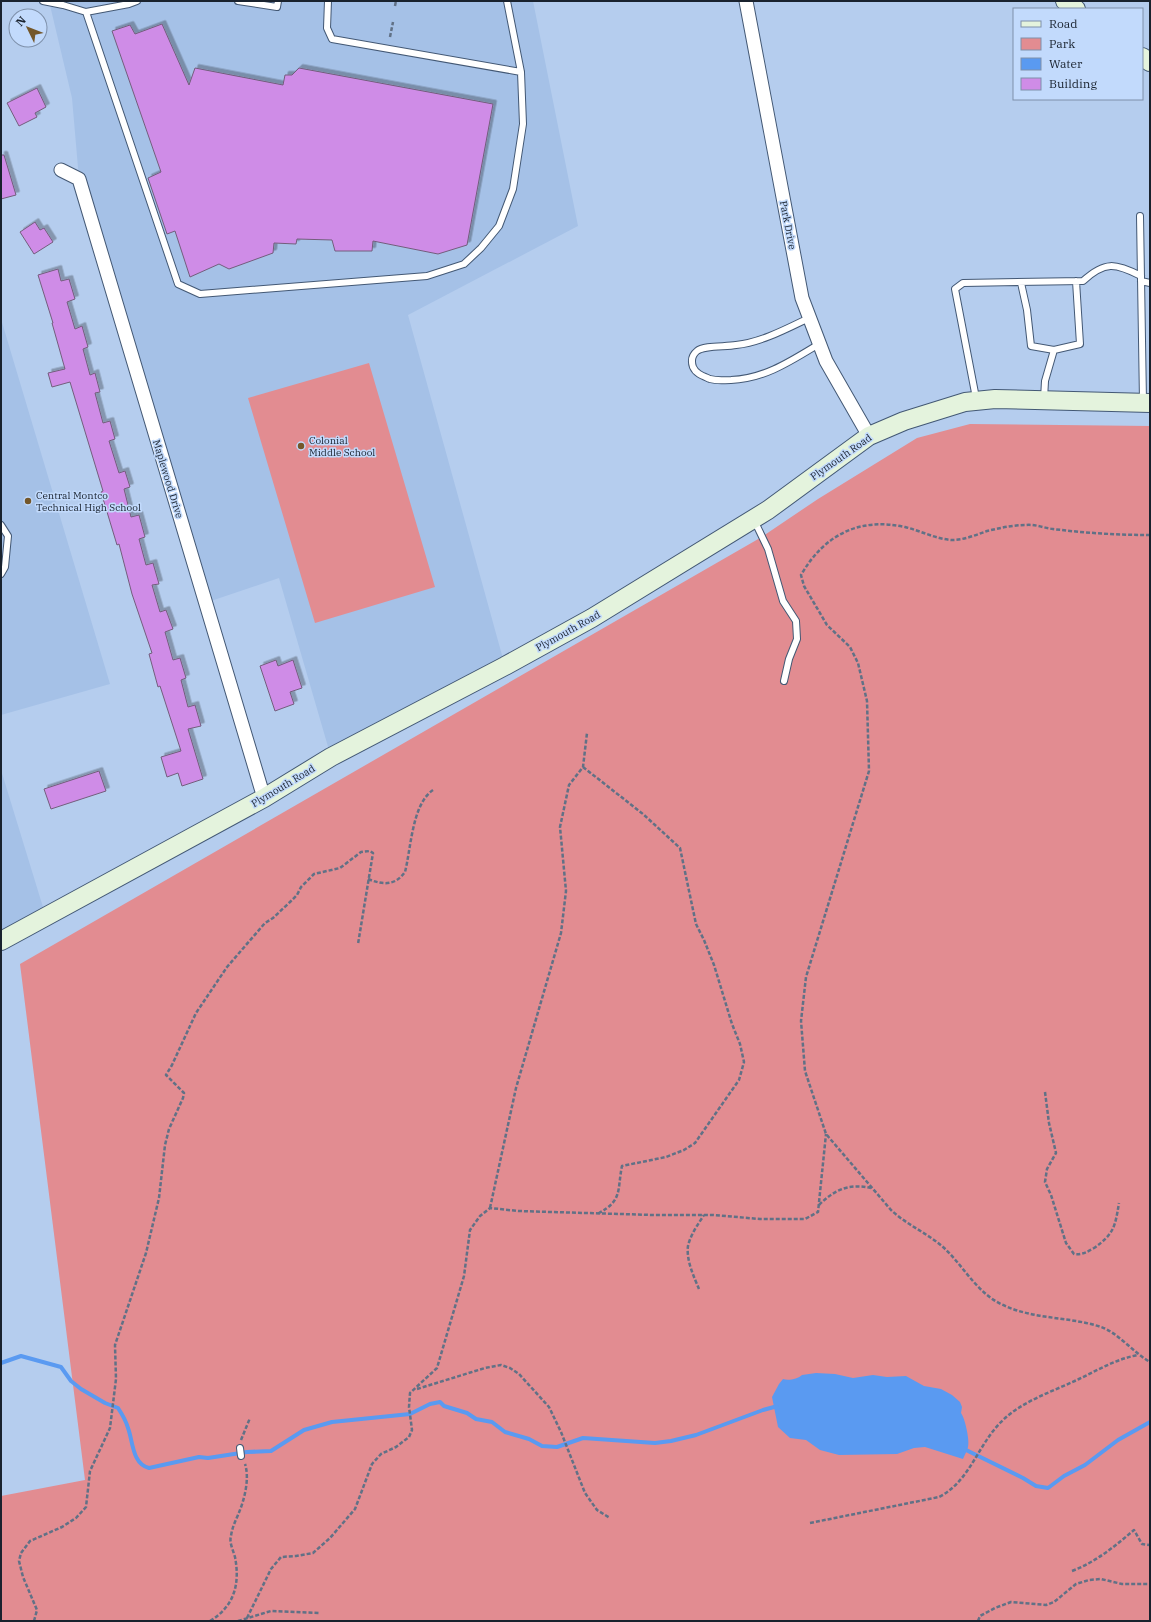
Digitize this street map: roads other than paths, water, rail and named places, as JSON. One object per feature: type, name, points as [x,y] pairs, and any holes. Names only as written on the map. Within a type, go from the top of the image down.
[{"type":"street","name":"Park Drive","points":[[746,1],[802,298],[826,361],[869,436]]},
{"type":"street","points":[[1065,1],[1075,8]]},
{"type":"street","name":"Maplewood Drive","points":[[61,170],[79,179],[264,798]]},
{"type":"street","name":"Plymouth Road","points":[[1,941],[264,798],[331,757],[505,666],[592,618],[768,510],[869,436],[904,421],[965,402],[995,399],[1147,403]]},
{"type":"lane","points":[[43,1],[86,12],[130,4],[137,1]]},
{"type":"lane","points":[[238,1],[248,1],[277,7],[278,1]]},
{"type":"lane","points":[[328,1],[326,28],[332,39],[521,72]]},
{"type":"lane","points":[[86,12],[178,284],[200,294],[427,276],[464,264],[481,248],[500,226],[513,189],[522,124],[521,72],[508,1]]},
{"type":"lane","points":[[1140,216],[1141,278],[1147,403]]},
{"type":"lane","points":[[977,401],[955,289],[963,283],[1083,281],[1093,272],[1107,266],[1122,266],[1150,283]]},
{"type":"lane","points":[[1021,283],[1031,346],[1054,350],[1080,344],[1076,281]]},
{"type":"lane","points":[[809,318],[773,335],[754,341],[737,345],[702,348],[694,354],[692,364],[695,371],[715,381],[742,380],[762,375],[788,363],[819,344]]},
{"type":"lane","points":[[1044,400],[1045,381],[1054,350]]},
{"type":"lane","points":[[754,518],[768,549],[783,601],[796,621],[797,639],[789,659],[784,681]]},
{"type":"lane","points":[[1,525],[8,536],[5,567],[1,574]]},
{"type":"lane","points":[[240,1448],[242,1456]]},
{"type":"water","points":[[816,1373],[835,1374],[853,1378],[873,1375],[887,1377],[906,1376],[924,1386],[941,1389],[952,1395],[960,1402],[962,1407],[961,1413],[968,1435],[968,1447],[963,1459],[925,1447],[914,1448],[897,1454],[839,1455],[820,1450],[806,1440],[790,1438],[778,1427],[772,1397],[783,1379],[788,1380],[798,1378],[802,1375]]},
{"type":"waterway","points":[[1,1363],[21,1356],[61,1367],[71,1381],[81,1389],[105,1403],[118,1408],[130,1433],[136,1457],[143,1466],[149,1468],[199,1457],[208,1458],[247,1452],[271,1451],[304,1430],[332,1422],[410,1414],[430,1404],[440,1402],[444,1406],[467,1413],[476,1419],[492,1422],[505,1432],[529,1439],[542,1446],[557,1447],[583,1438],[655,1443],[671,1441],[696,1435],[763,1410],[774,1407],[778,1408]]},
{"type":"waterway","points":[[962,1448],[1036,1486],[1048,1488],[1064,1476],[1085,1465],[1118,1440],[1150,1422]]},
{"type":"place","name":"Colonial Middle School","points":[[301,446]]},
{"type":"place","name":"Central Montco Technical High School","points":[[28,501]]}]
